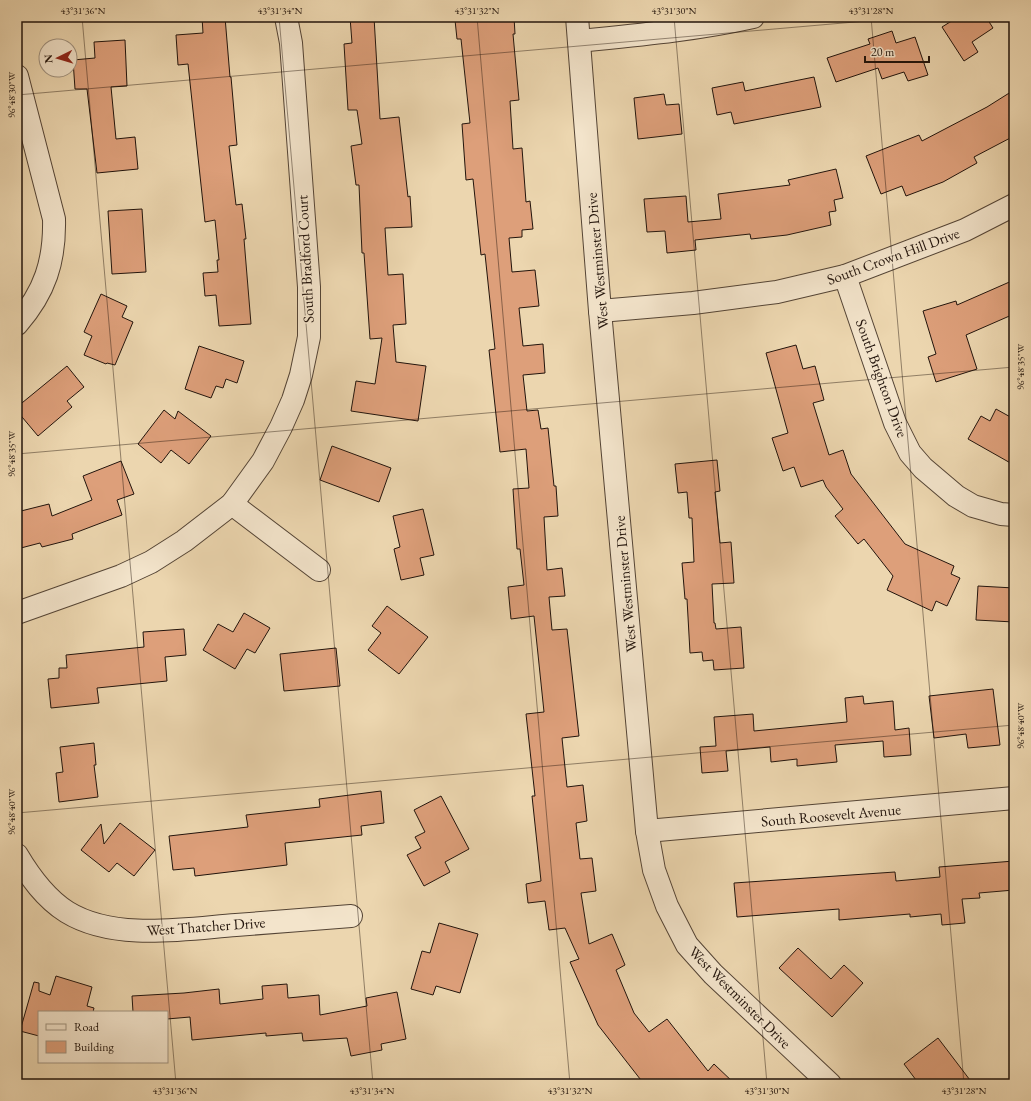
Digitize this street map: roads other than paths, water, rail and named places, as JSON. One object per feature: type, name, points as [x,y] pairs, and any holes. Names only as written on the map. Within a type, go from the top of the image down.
[{"type":"street","name":"South Bradford Court","points":[[17,613],[114,578],[151,562],[184,541],[232,504],[263,461],[290,407],[300,375],[308,337],[310,287],[291,43],[286,17]]},
{"type":"street","name":"West Westminster Drive","points":[[577,17],[600,311],[647,831],[654,870],[667,906],[687,945],[713,974],[830,1084]]},
{"type":"street","points":[[579,41],[666,33],[753,17]]},
{"type":"street","points":[[17,76],[54,219],[55,238],[52,260],[46,278],[29,310],[17,324]]},
{"type":"street","name":"South Crown Hill Drive","points":[[600,311],[694,303],[777,292],[846,276],[965,230],[1014,205]]},
{"type":"street","name":"South Brighton Drive","points":[[846,276],[895,423],[910,453],[923,468],[956,496],[973,506],[1001,514],[1014,515]]},
{"type":"street","points":[[232,504],[319,570]]},
{"type":"street","name":"South Roosevelt Avenue","points":[[647,831],[1014,798]]},
{"type":"street","name":"West Thatcher Drive","points":[[17,856],[28,875],[48,897],[67,912],[94,924],[122,929],[156,932],[351,916]]}]
